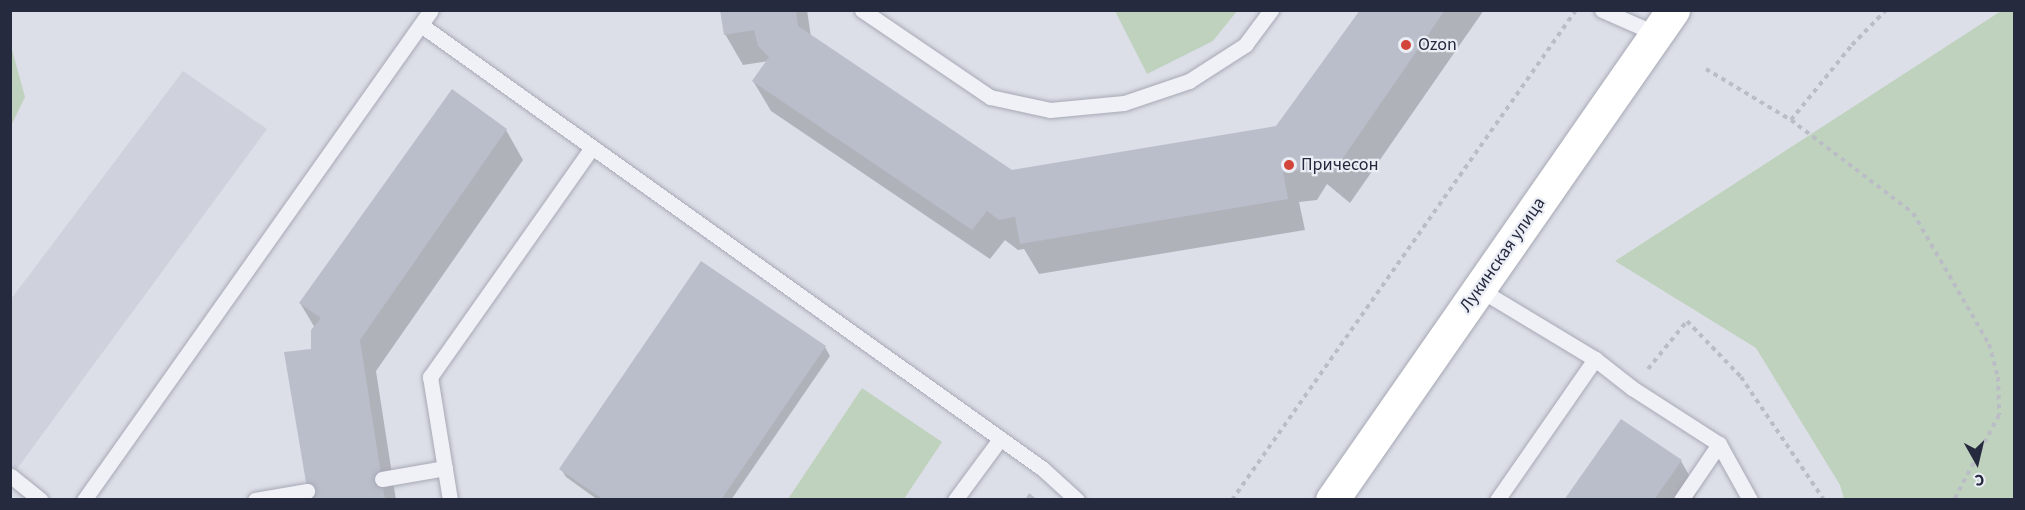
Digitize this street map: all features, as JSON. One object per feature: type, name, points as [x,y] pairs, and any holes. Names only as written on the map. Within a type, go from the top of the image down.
[{"type":"street","name":"Лукинская улица","points":[[1332,500],[1665,22]]},
{"type":"lane","points":[[84,500],[431,10]]},
{"type":"lane","points":[[862,10],[990,97],[1050,110],[1124,103],[1189,81],[1245,45],[1271,10]]},
{"type":"lane","points":[[1602,10],[1665,22]]},
{"type":"lane","points":[[421,25],[1043,469],[1077,500]]},
{"type":"lane","points":[[450,500],[430,377],[592,147]]},
{"type":"lane","points":[[1479,289],[1595,359],[1632,388],[1719,444],[1750,500]]},
{"type":"lane","points":[[1497,500],[1595,359]]},
{"type":"lane","points":[[955,500],[1000,439]]},
{"type":"lane","points":[[1681,500],[1719,444]]},
{"type":"lane","points":[[382,479],[445,468]]},
{"type":"lane","points":[[11,476],[41,500]]},
{"type":"lane","points":[[255,500],[307,491]]},
{"type":"path","points":[[1232,500],[1576,10]]},
{"type":"path","points":[[1791,120],[1852,45],[1886,10]]},
{"type":"path","points":[[1706,69],[1791,120],[1913,213],[1989,344],[1998,377],[1999,416],[1954,500]]},
{"type":"path","points":[[1632,388],[1687,321],[1741,377],[1824,500]]},
{"type":"shaded area","points":[[183,71],[267,129],[11,477],[11,299]]},
{"type":"green space","points":[[1115,11],[1237,11],[1213,41],[1147,74]]},
{"type":"green space","points":[[2001,11],[2014,11],[2014,499],[1844,499],[1840,485],[1756,348],[1615,261]]},
{"type":"green space","points":[[11,46],[25,97],[11,126]]},
{"type":"green space","points":[[862,388],[942,442],[904,499],[788,499]]},
{"type":"building","points":[[720,10],[796,10],[798,26],[1012,170],[1276,126],[1360,10],[1445,10],[1332,174],[1309,155],[1299,170],[1283,172],[1288,199],[1020,244],[1015,217],[999,220],[987,211],[972,230],[752,81],[769,57],[758,46],[754,30],[724,35]]},
{"type":"building","points":[[452,89],[507,129],[360,340],[385,500],[309,500],[284,352],[311,349],[311,330],[321,318],[299,303]]},
{"type":"building","points":[[701,261],[826,346],[721,500],[604,500],[559,469]]},
{"type":"building","points":[[1621,419],[1682,460],[1654,500],[1564,500]]},
{"type":"building","points":[[1029,493],[1038,500],[1025,500]]},
{"type":"place","name":"Ozon","points":[[1406,45]]},
{"type":"place","name":"Причесон","points":[[1289,165]]}]
